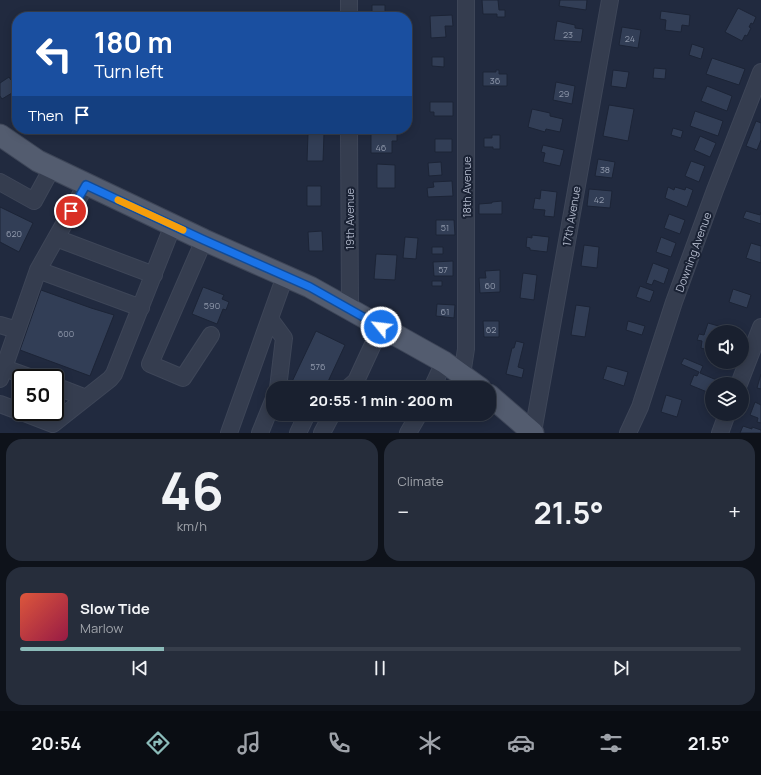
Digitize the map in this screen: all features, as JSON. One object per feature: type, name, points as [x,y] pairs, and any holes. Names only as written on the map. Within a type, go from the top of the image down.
[{"type":"main road","points":[[0,135],[38,161],[86,185],[310,287],[444,362],[470,381]]},
{"type":"main road","points":[[496,401],[533,433]]},
{"type":"street","points":[[349,0],[349,12]]},
{"type":"street","name":"18th Avenue","points":[[462,375],[466,348],[466,0]]},
{"type":"street","name":"17th Avenue","points":[[533,433],[610,0]]},
{"type":"street","name":"Downing Avenue","points":[[628,433],[640,407],[674,302],[715,190],[761,72]]},
{"type":"street","name":"19th Avenue","points":[[349,134],[350,309]]},
{"type":"street","points":[[0,182],[34,201],[52,168]]},
{"type":"street","points":[[12,375],[2,374],[38,270],[86,185]]},
{"type":"street","points":[[64,415],[110,379],[114,374],[173,225]]},
{"type":"street","points":[[56,238],[154,274]]},
{"type":"street","points":[[204,240],[150,364],[183,378],[211,335]]},
{"type":"street","points":[[38,270],[141,308]]},
{"type":"street","points":[[229,433],[285,276]]},
{"type":"street","points":[[270,319],[284,338],[279,381]]},
{"type":"street","points":[[0,325],[17,330]]},
{"type":"street","points":[[356,381],[381,327]]},
{"type":"street","points":[[742,377],[761,327]]},
{"type":"street","points":[[435,381],[444,362]]},
{"type":"street","points":[[64,389],[86,398]]},
{"type":"street","points":[[0,404],[12,408]]},
{"type":"street","points":[[260,433],[266,418]]},
{"type":"street","points":[[45,421],[53,424],[57,421]]},
{"type":"street","points":[[298,433],[304,421]]},
{"type":"street","points":[[322,433],[328,421]]},
{"type":"street","points":[[408,433],[415,421]]},
{"type":"street","points":[[720,433],[724,421]]},
{"type":"building","points":[[482,0],[498,0],[499,10],[505,10],[505,17],[497,17],[497,14],[483,14]]},
{"type":"building","points":[[560,0],[587,0],[586,10],[559,6]]},
{"type":"building","points":[[372,5],[385,5],[385,12],[372,12]]},
{"type":"building","points":[[738,8],[756,17],[753,24],[751,23],[749,27],[751,28],[747,36],[745,35],[742,41],[725,32]]},
{"type":"building","points":[[310,11],[330,11],[330,12]]},
{"type":"building","points":[[661,11],[690,15],[689,26],[682,25],[681,32],[665,30],[666,20],[660,19]]},
{"type":"building","points":[[452,15],[453,26],[445,26],[446,37],[431,38],[430,16]]},
{"type":"building","points":[[557,21],[575,25],[575,28],[583,29],[581,42],[554,40]]},
{"type":"building","points":[[622,27],[641,30],[638,48],[619,45]]},
{"type":"building","points":[[692,44],[704,48],[701,59],[689,55]]},
{"type":"building","points":[[432,57],[444,57],[444,67],[432,66]]},
{"type":"building","points":[[712,58],[745,69],[739,85],[706,74]]},
{"type":"building","points":[[654,68],[666,69],[665,79],[653,78]]},
{"type":"building","points":[[496,70],[499,70],[499,74],[507,74],[507,86],[483,86],[483,72],[496,72]]},
{"type":"building","points":[[613,70],[629,72],[626,88],[611,86]]},
{"type":"building","points":[[9,77],[11,80],[12,79],[12,93],[2,99],[0,96],[0,83]]},
{"type":"building","points":[[556,82],[575,86],[572,104],[553,100]]},
{"type":"building","points":[[707,86],[732,96],[727,111],[701,101]]},
{"type":"building","points":[[430,102],[453,102],[453,116],[434,116],[434,112],[430,112]]},
{"type":"building","points":[[609,105],[634,109],[628,141],[603,136]]},
{"type":"building","points":[[532,109],[550,113],[550,116],[563,119],[560,132],[546,129],[545,132],[528,127]]},
{"type":"building","points":[[695,111],[723,121],[718,136],[690,126]]},
{"type":"building","points":[[756,121],[761,123],[761,140],[757,150],[746,146]]},
{"type":"building","points":[[673,128],[683,131],[681,138],[671,135]]},
{"type":"building","points":[[308,134],[324,134],[323,161],[307,161]]},
{"type":"building","points":[[371,134],[397,134],[397,141],[392,141],[392,153],[371,153]]},
{"type":"building","points":[[492,135],[500,135],[500,149],[484,147],[484,138],[492,138]]},
{"type":"building","points":[[700,136],[716,143],[710,157],[694,150]]},
{"type":"building","points":[[435,139],[452,139],[452,152],[435,152]]},
{"type":"building","points":[[543,145],[564,150],[560,166],[543,162],[545,153],[541,152]]},
{"type":"building","points":[[598,159],[615,162],[612,178],[595,176]]},
{"type":"building","points":[[691,161],[705,166],[699,182],[685,176]]},
{"type":"building","points":[[441,162],[442,175],[429,176],[428,163]]},
{"type":"building","points":[[377,164],[395,165],[395,188],[377,188]]},
{"type":"building","points":[[452,181],[453,196],[428,197],[427,188],[434,187],[433,182]]},
{"type":"building","points":[[307,186],[321,186],[321,206],[307,206]]},
{"type":"building","points":[[668,187],[674,190],[675,187],[685,190],[686,187],[693,190],[687,207],[665,198]]},
{"type":"building","points":[[589,189],[612,191],[610,208],[587,206]]},
{"type":"building","points":[[541,190],[557,192],[554,217],[544,216],[545,210],[533,209],[535,198],[540,199]]},
{"type":"building","points":[[502,201],[502,214],[479,214],[479,204]]},
{"type":"building","points":[[0,207],[33,223],[19,252],[0,242]]},
{"type":"building","points":[[746,211],[760,215],[761,212],[761,224],[743,218]]},
{"type":"building","points":[[669,214],[685,220],[680,234],[664,228]]},
{"type":"building","points":[[436,220],[454,220],[455,235],[436,235]]},
{"type":"building","points":[[322,231],[323,251],[309,251],[308,232]]},
{"type":"building","points":[[532,235],[549,237],[547,252],[530,250],[530,248],[526,247],[527,237],[532,238]]},
{"type":"building","points":[[405,237],[418,238],[416,259],[403,258]]},
{"type":"building","points":[[661,237],[676,243],[671,257],[656,252]]},
{"type":"building","points":[[751,243],[761,246],[761,263],[746,258]]},
{"type":"building","points":[[584,245],[599,247],[597,268],[581,266]]},
{"type":"building","points":[[432,247],[443,247],[443,254],[432,254]]},
{"type":"building","points":[[376,254],[397,255],[395,280],[374,279]]},
{"type":"building","points":[[453,261],[453,276],[434,276],[433,262]]},
{"type":"building","points":[[653,263],[669,269],[664,284],[654,280],[652,285],[646,283]]},
{"type":"building","points":[[500,270],[500,292],[480,293],[479,278],[486,278],[485,271]]},
{"type":"building","points":[[523,273],[537,275],[534,300],[520,298]]},
{"type":"building","points":[[432,281],[442,281],[442,286],[432,286]]},
{"type":"building","points":[[640,286],[654,291],[650,302],[636,297]]},
{"type":"building","points":[[203,287],[224,295],[222,299],[229,302],[226,310],[223,309],[217,324],[192,314]]},
{"type":"building","points":[[733,289],[751,295],[747,308],[729,302]]},
{"type":"building","points":[[41,290],[114,315],[90,376],[20,350]]},
{"type":"building","points":[[437,304],[455,305],[454,318],[436,316]]},
{"type":"building","points":[[576,305],[590,307],[585,337],[571,335]]},
{"type":"building","points":[[483,321],[499,321],[499,337],[484,337]]},
{"type":"building","points":[[628,321],[645,326],[642,335],[626,330]]},
{"type":"building","points":[[316,331],[345,345],[328,381],[292,381]]},
{"type":"building","points":[[705,332],[705,349],[701,348],[702,341],[697,340],[699,334],[704,335]]},
{"type":"building","points":[[516,341],[524,343],[518,367],[524,369],[522,378],[506,374],[512,348],[514,348]]},
{"type":"building","points":[[684,358],[703,366],[700,373],[710,377],[705,377],[705,391],[690,385],[694,375],[697,376],[699,372],[681,364]]},
{"type":"building","points":[[607,366],[628,372],[624,386],[603,379]]},
{"type":"building","points":[[761,374],[761,389],[757,388]]},
{"type":"building","points":[[666,395],[682,400],[677,417],[661,412]]},
{"type":"building","points":[[755,402],[761,405],[761,423],[757,422],[758,418],[750,415]]},
{"type":"building","points":[[743,426],[761,430],[761,433],[740,433]]},
{"type":"slow traffic","points":[[118,200],[183,230]]},
{"type":"route","points":[[71,211],[86,185],[310,287],[381,327]]}]
